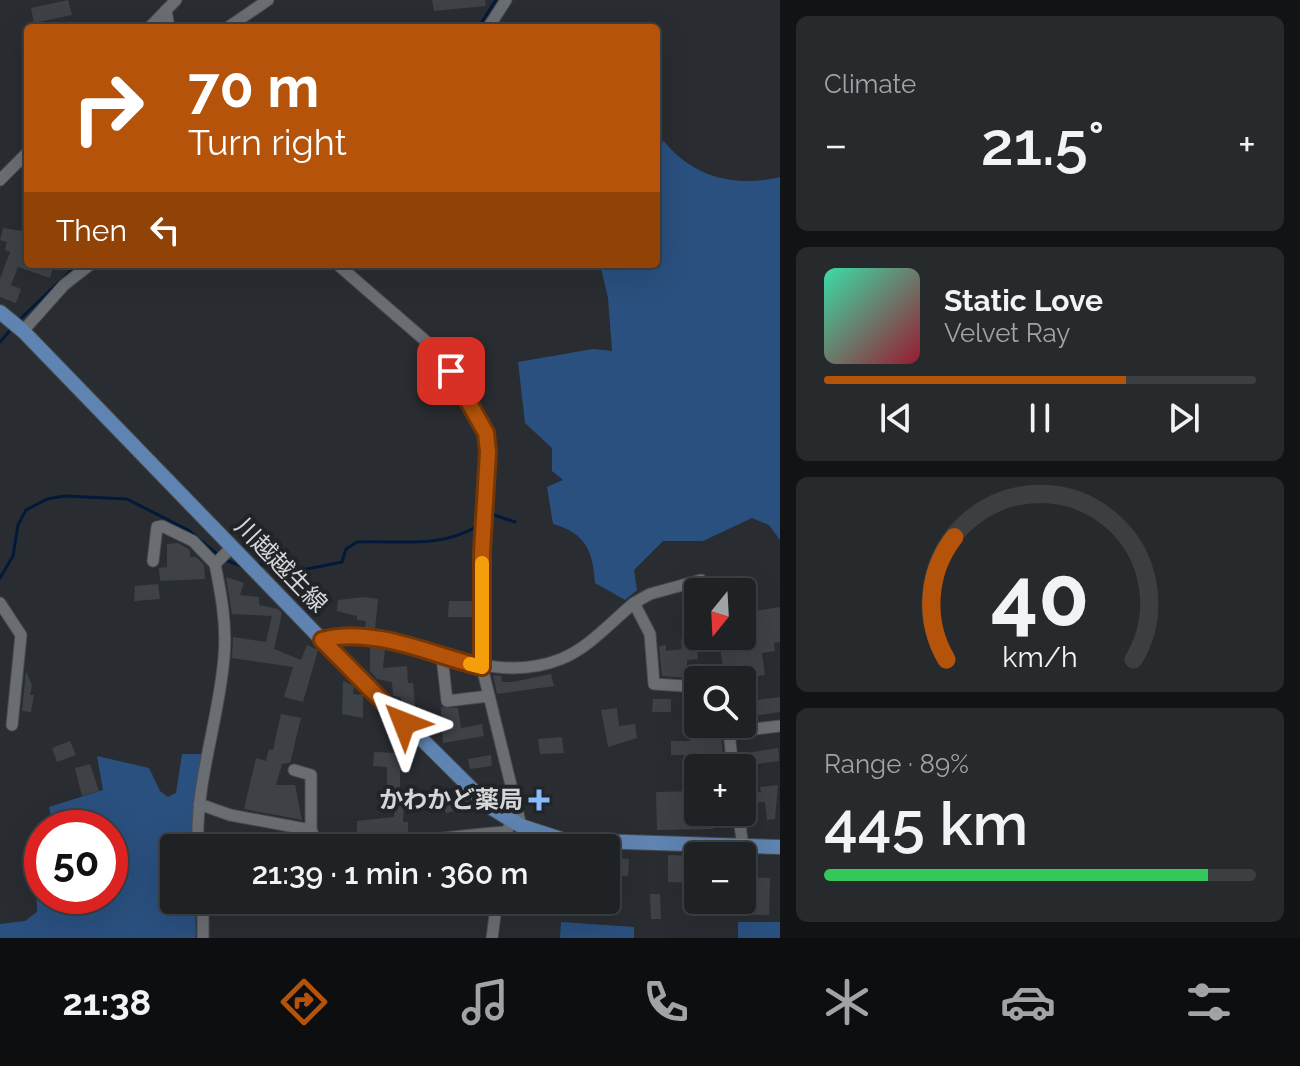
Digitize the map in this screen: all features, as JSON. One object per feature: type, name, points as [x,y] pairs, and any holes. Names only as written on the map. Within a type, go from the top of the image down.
[{"type":"main road","name":"川越越生線","points":[[14,323],[465,785],[513,827],[575,841],[684,844]]},
{"type":"main road","name":"川越越生線","points":[[756,846],[780,847]]},
{"type":"street","points":[[153,24],[176,0]]},
{"type":"street","points":[[233,24],[268,0]]},
{"type":"street","points":[[491,24],[506,0]]},
{"type":"street","points":[[166,10],[168,24]]},
{"type":"street","points":[[0,180],[24,156]]},
{"type":"street","points":[[14,323],[86,268]]},
{"type":"street","points":[[342,268],[443,356],[486,433],[482,667],[513,827],[508,834]]},
{"type":"street","points":[[153,561],[157,527],[162,526],[193,541],[215,564],[225,620],[224,655],[199,804],[198,834]]},
{"type":"street","points":[[215,564],[232,547]]},
{"type":"street","points":[[322,640],[342,635],[363,636],[482,667],[521,667],[560,660],[609,627],[634,603],[650,594],[684,585]]},
{"type":"street","points":[[0,603],[21,635],[12,725]]},
{"type":"street","points":[[634,603],[650,634],[654,684],[684,686]]},
{"type":"street","points":[[442,657],[447,701],[489,696]]},
{"type":"street","points":[[756,727],[780,726]]},
{"type":"street","points":[[294,770],[311,775],[311,830],[316,841],[367,845],[513,827]]},
{"type":"street","points":[[199,804],[230,815],[311,830]]},
{"type":"street","points":[[203,914],[203,938]]},
{"type":"street","points":[[492,938],[495,914]]},
{"type":"shaded area","points":[[663,140],[687,163],[716,176],[747,181],[780,177],[780,540],[769,525],[752,518],[703,541],[663,541],[634,570],[637,590],[625,600],[595,583],[592,561],[585,544],[573,532],[553,524],[547,487],[563,480],[552,471],[552,448],[525,423],[518,362],[593,349],[612,351],[608,298],[601,268],[660,268],[660,154]]},
{"type":"shaded area","points":[[182,754],[202,754],[196,834],[160,834],[160,914],[195,914],[196,938],[0,938],[0,924],[25,921],[34,914],[128,914],[128,810],[50,810],[49,807],[103,790],[97,756],[149,768],[160,791],[168,797],[176,793]]},
{"type":"shaded area","points":[[561,922],[634,927],[634,938],[560,938]]},
{"type":"shaded area","points":[[738,922],[780,922],[780,938],[738,938]]},
{"type":"building","points":[[68,0],[72,15],[34,23],[31,8]]},
{"type":"building","points":[[432,0],[485,0],[486,6],[434,11]]},
{"type":"building","points":[[3,228],[24,231],[24,268],[53,268],[50,278],[18,267],[11,285],[21,289],[16,303],[0,297],[0,279],[10,252],[5,250],[7,242],[0,240]]},
{"type":"building","points":[[178,543],[190,550],[190,557],[196,557],[204,565],[205,579],[160,581],[159,568],[167,567],[167,544]]},
{"type":"building","points":[[226,577],[244,583],[240,595],[259,597],[259,605],[278,609],[282,613],[274,649],[301,660],[307,645],[318,650],[303,702],[284,697],[293,667],[232,658],[233,637],[266,642],[272,616],[232,614]]},
{"type":"building","points":[[158,584],[160,599],[134,601],[135,586]]},
{"type":"building","points":[[378,599],[375,629],[365,628],[366,621],[357,620],[357,616],[337,611],[338,600]]},
{"type":"building","points":[[449,601],[474,601],[474,617],[448,617]]},
{"type":"building","points":[[780,607],[780,642],[774,643],[775,651],[762,653],[765,675],[756,676],[756,666],[723,666],[720,650],[756,650],[756,611]]},
{"type":"building","points":[[681,639],[684,639],[684,650],[697,650],[698,659],[687,660],[684,678],[662,676],[659,646],[666,645],[666,651],[682,649]]},
{"type":"building","points":[[370,646],[385,648],[383,668],[407,666],[408,683],[413,683],[415,707],[404,707],[400,697],[393,696],[392,682],[377,679],[370,671]]},
{"type":"building","points":[[26,671],[32,685],[30,695],[34,695],[31,712],[22,711]]},
{"type":"building","points":[[551,674],[554,686],[497,694],[493,675],[501,676],[502,682],[513,682]]},
{"type":"building","points":[[343,681],[354,686],[353,694],[363,695],[363,718],[342,714]]},
{"type":"building","points":[[780,697],[780,712],[756,716],[756,700]]},
{"type":"building","points":[[653,699],[671,699],[671,712],[652,712]]},
{"type":"building","points":[[441,707],[458,708],[461,728],[482,724],[484,736],[443,743]]},
{"type":"building","points":[[617,708],[619,726],[635,724],[637,738],[608,747],[601,710]]},
{"type":"building","points":[[281,714],[301,718],[290,763],[282,764],[276,785],[295,785],[302,820],[244,809],[256,758],[266,761],[269,749],[273,750]]},
{"type":"building","points":[[562,737],[564,753],[540,754],[538,739]]},
{"type":"building","points":[[690,738],[721,738],[723,754],[671,755],[671,741],[690,741]]},
{"type":"building","points":[[70,741],[76,755],[57,762],[52,748]]},
{"type":"building","points":[[778,748],[779,761],[756,764],[756,754],[740,754]]},
{"type":"building","points":[[374,752],[400,753],[400,759],[405,759],[405,770],[400,770],[400,797],[387,797],[387,767],[373,766]]},
{"type":"building","points":[[491,755],[492,766],[470,769],[468,759]]},
{"type":"building","points":[[90,764],[99,791],[82,796],[75,768]]},
{"type":"building","points":[[778,785],[775,819],[767,820],[765,802],[756,803],[756,792],[761,792],[760,787]]},
{"type":"building","points":[[684,791],[684,826],[713,826],[713,829],[657,830],[656,792]]},
{"type":"building","points":[[459,792],[471,804],[461,814],[457,810],[447,813],[442,808]]},
{"type":"building","points":[[395,806],[404,806],[403,822],[408,822],[408,832],[357,834],[357,821],[394,817]]},
{"type":"building","points":[[668,855],[684,856],[684,883],[668,882]]},
{"type":"building","points":[[620,858],[629,859],[628,876],[620,875]]},
{"type":"building","points":[[756,878],[770,878],[769,915],[729,914],[756,914]]},
{"type":"building","points":[[650,894],[660,894],[661,919],[651,919]]},
{"type":"waterway","points":[[481,24],[496,0]]},
{"type":"waterway","points":[[17,322],[74,268]]},
{"type":"waterway","points":[[0,342],[12,328]]},
{"type":"waterway","points":[[0,578],[13,556],[18,525],[26,510],[47,499],[64,496],[127,499],[188,530],[217,554]]},
{"type":"waterway","points":[[489,518],[494,515],[515,522]]},
{"type":"waterway","points":[[257,565],[279,563],[297,571],[342,562],[346,549],[357,542],[450,538],[479,525]]},
{"type":"waterway","points":[[223,559],[241,566]]},
{"type":"slow traffic","points":[[470,664],[482,667],[482,563]]},
{"type":"place","name":"かわかど薬局","points":[[539,800]]},
{"type":"route","points":[[404,723],[322,640],[342,635],[377,638],[482,667],[482,552],[488,452],[486,433],[451,371]]}]
